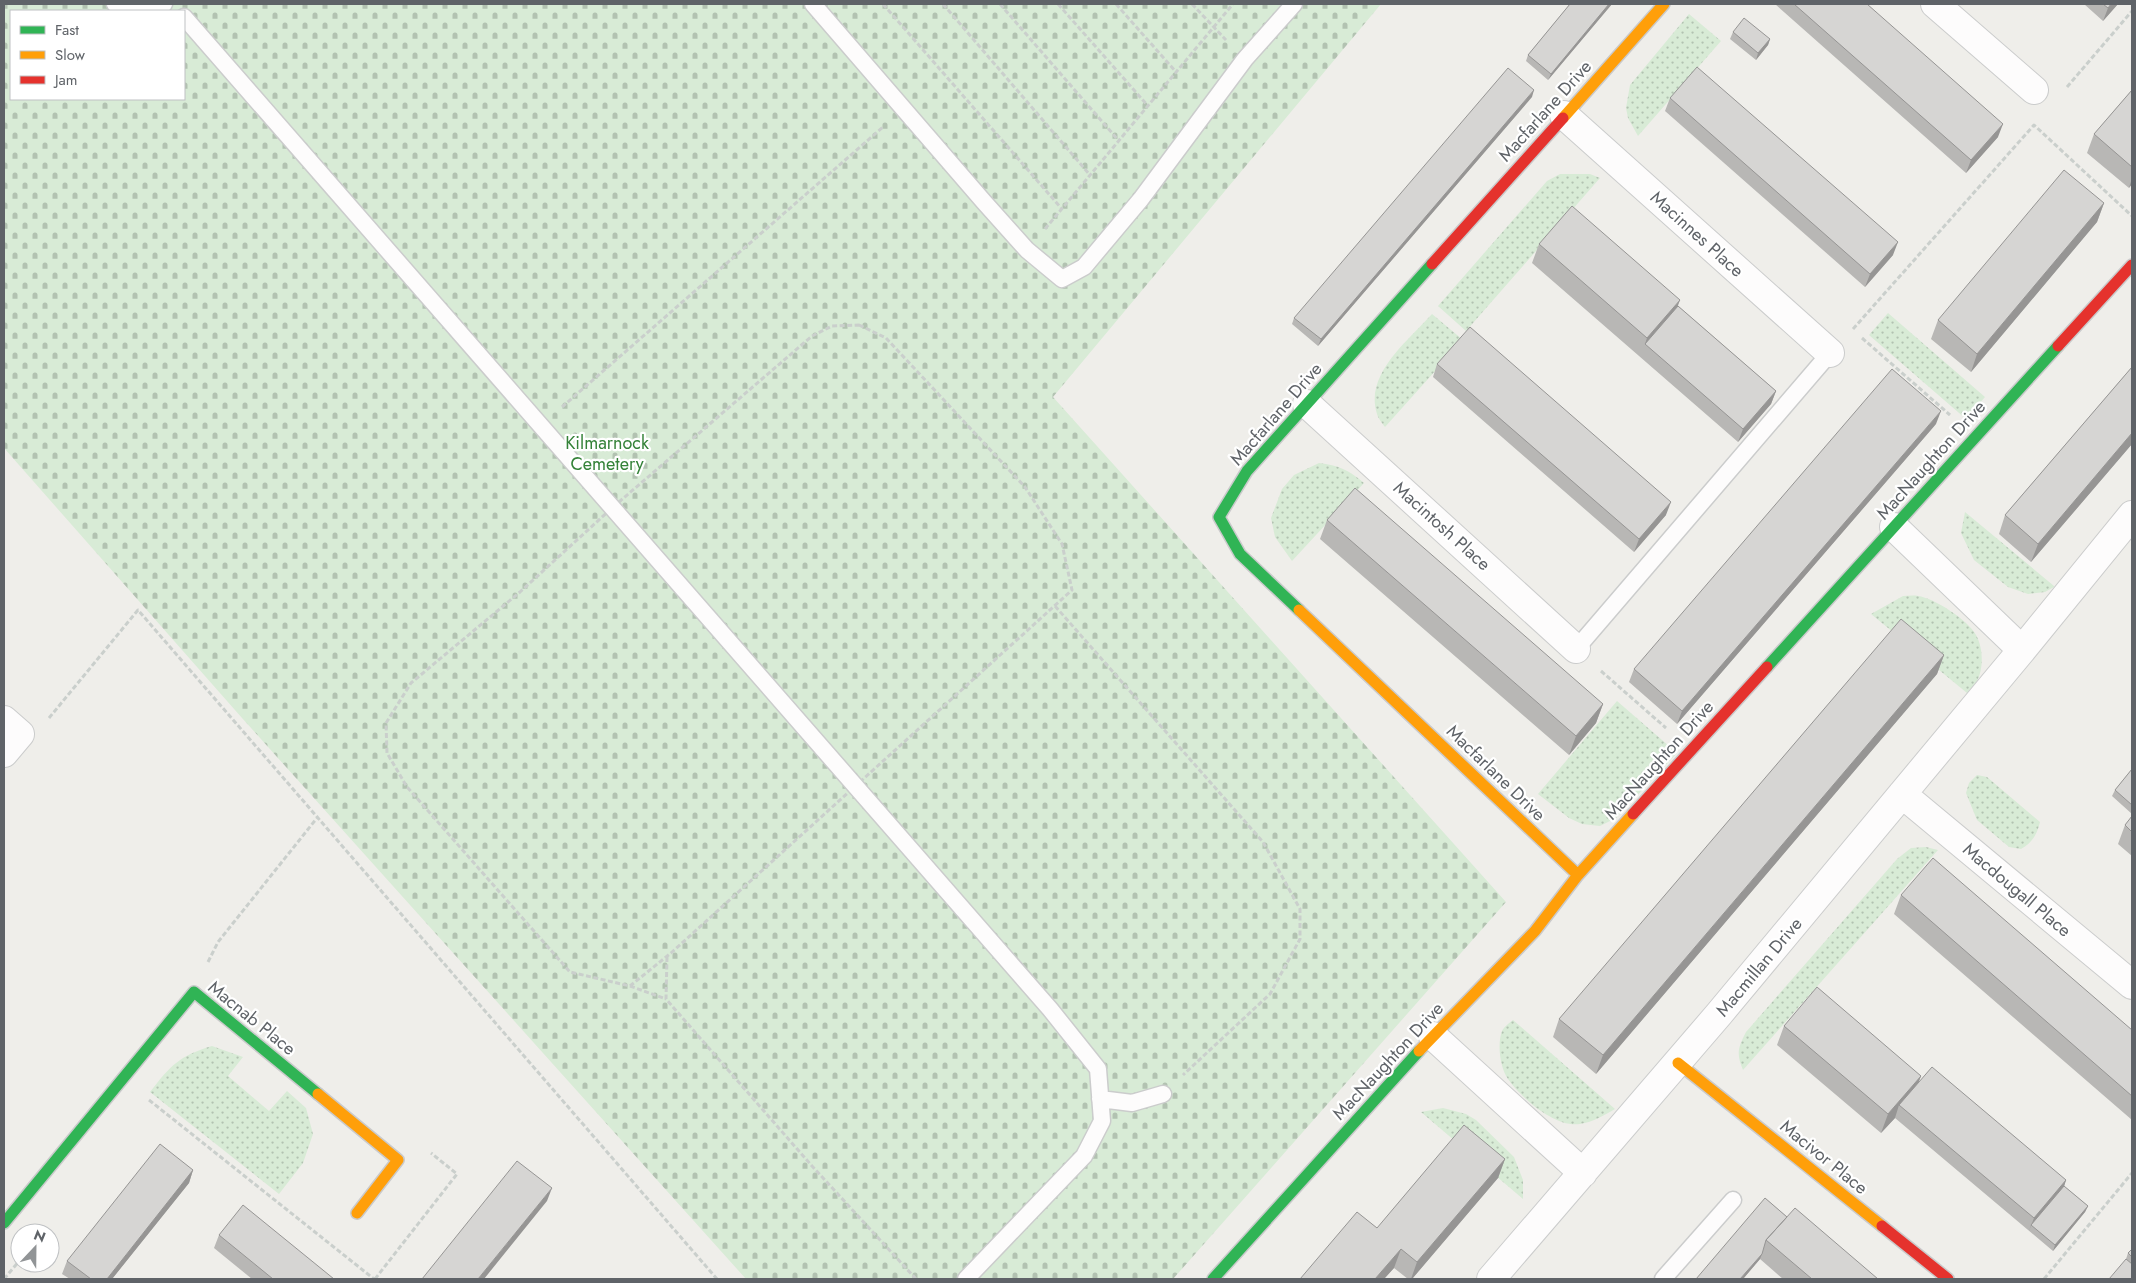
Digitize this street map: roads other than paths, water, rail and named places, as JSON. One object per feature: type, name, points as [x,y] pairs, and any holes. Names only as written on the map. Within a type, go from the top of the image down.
[{"type":"street","name":"Macfarlane Drive","points":[[1578,875],[1240,554],[1219,517],[1247,471],[1664,4]]},
{"type":"street","points":[[1935,4],[2034,90]]},
{"type":"street","name":"Macinnes Place","points":[[1564,115],[1830,353]]},
{"type":"street","name":"MacNaughton Drive","points":[[1213,1279],[1433,1036],[1535,931],[1578,875],[2132,264]]},
{"type":"street","name":"Macintosh Place","points":[[1307,404],[1576,648]]},
{"type":"street","name":"Macmillan Drive","points":[[1491,1279],[1678,1063],[2130,523]]},
{"type":"street","points":[[1894,527],[2022,650]]},
{"type":"street","name":"Macdougall Place","points":[[1902,794],[2132,986]]},
{"type":"street","name":"Macnab Place","points":[[4,1223],[194,992],[398,1160],[357,1213]]},
{"type":"street","points":[[1433,1036],[1583,1173]]},
{"type":"street","name":"Macivor Place","points":[[1678,1063],[1948,1279]]},
{"type":"lane","points":[[115,4],[127,10]]},
{"type":"lane","points":[[148,10],[164,4]]},
{"type":"lane","points":[[813,4],[1027,250],[1062,280],[1084,267],[1141,199],[1245,59],[1294,4]]},
{"type":"lane","points":[[185,18],[1050,1009],[1098,1069],[1102,1121],[1084,1156],[966,1279]]},
{"type":"lane","points":[[1576,648],[1830,353]]},
{"type":"lane","points":[[1100,1099],[1132,1103],[1163,1094]]},
{"type":"lane","points":[[1663,1279],[1733,1200]]},
{"type":"park label","name":"Kilmarnock Cemetery","points":[[607,453]]}]
